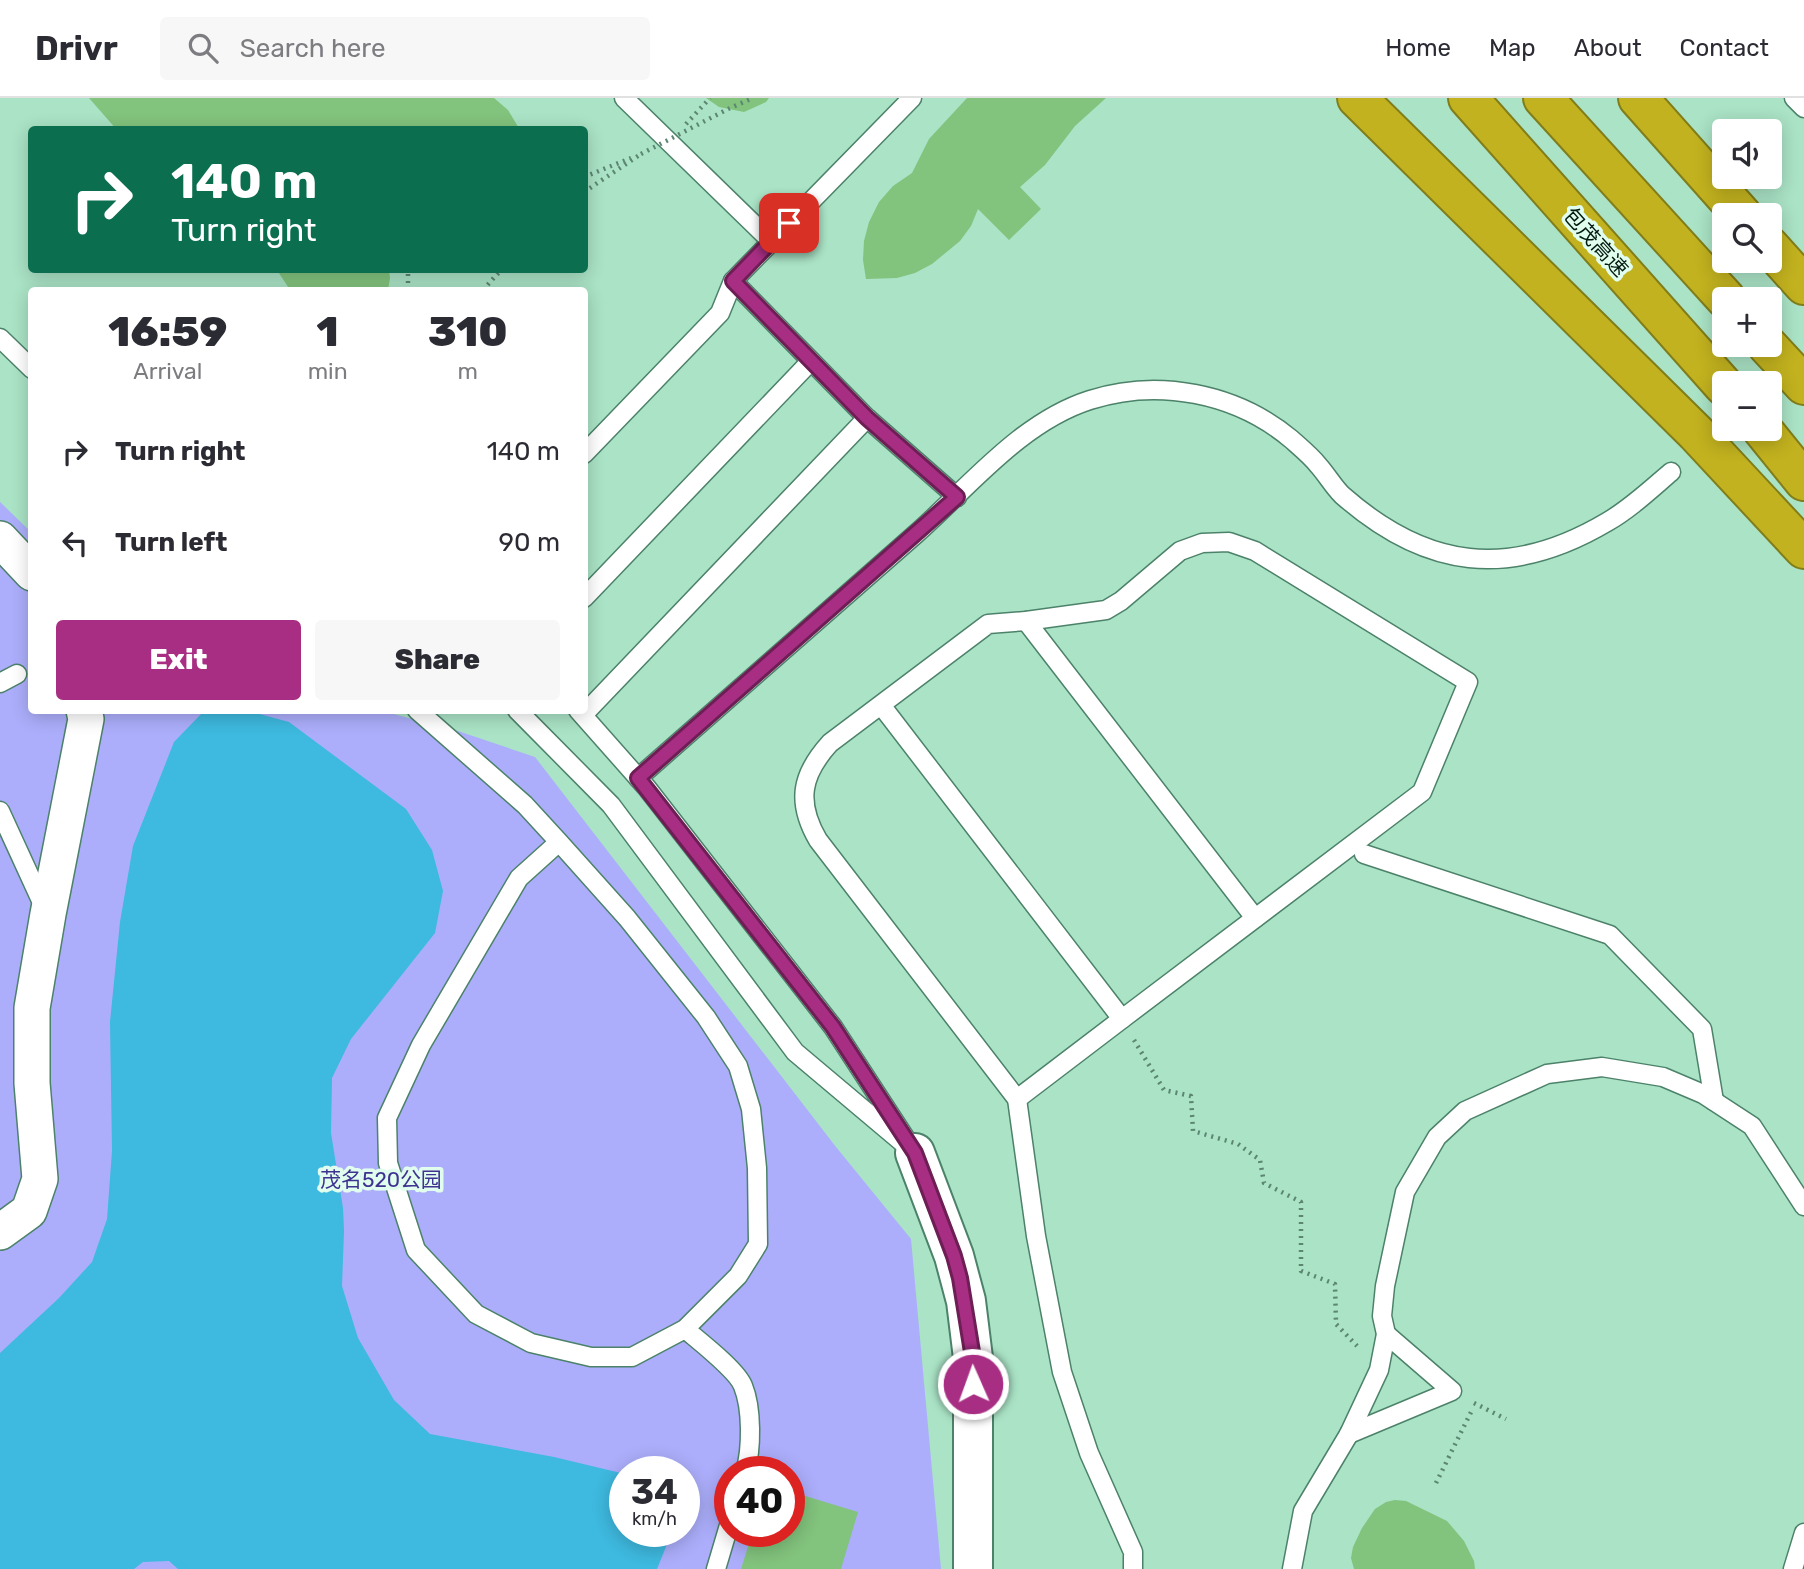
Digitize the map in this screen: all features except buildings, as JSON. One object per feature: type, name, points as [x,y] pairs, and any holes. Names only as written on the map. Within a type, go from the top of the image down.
[{"type":"highway","points":[[1357,98],[1696,433],[1804,549]]},
{"type":"highway","name":"包茂高速","points":[[1468,98],[1712,372]]},
{"type":"highway","points":[[1543,98],[1715,287]]},
{"type":"highway","points":[[1639,98],[1731,203]]},
{"type":"highway","points":[[1782,260],[1804,285]]},
{"type":"highway","points":[[1779,357],[1804,385]]},
{"type":"highway","points":[[1772,441],[1804,481]]},
{"type":"street","points":[[0,539],[28,569]]},
{"type":"street","points":[[0,1232],[29,1211],[40,1179],[32,1083],[32,1009],[85,714]]},
{"type":"street","points":[[915,1153],[954,1256],[965,1301],[973,1358],[973,1569]]},
{"type":"lane","points":[[624,98],[771,241]]},
{"type":"lane","points":[[588,450],[720,313],[733,281],[912,98]]},
{"type":"lane","points":[[1794,98],[1804,108]]},
{"type":"lane","points":[[733,281],[867,418],[957,497]]},
{"type":"lane","points":[[0,338],[28,365]]},
{"type":"lane","points":[[588,594],[811,361]]},
{"type":"lane","points":[[638,778],[1035,426],[1062,411],[1112,395],[1153,390],[1183,391],[1240,408],[1266,421],[1291,439],[1317,463],[1339,492],[1376,523],[1409,542],[1450,555],[1482,560],[1550,548],[1609,521],[1671,472]]},
{"type":"lane","points":[[588,706],[867,418]]},
{"type":"lane","points":[[1017,1100],[1422,792],[1468,682],[1255,551],[1229,542],[1202,543],[1180,551],[1107,610],[988,624],[831,743],[816,759],[807,778],[803,800],[807,821],[818,840],[1017,1100],[1036,1236],[1062,1372],[1089,1453],[1133,1552],[1133,1569]]},
{"type":"lane","points":[[1026,621],[1255,918]]},
{"type":"lane","points":[[0,683],[17,674]]},
{"type":"lane","points":[[881,705],[1122,1019]]},
{"type":"lane","points":[[422,714],[525,805],[559,842],[627,918],[706,1017],[738,1066],[751,1109],[757,1168],[758,1244],[738,1276],[685,1329],[632,1357],[591,1357],[531,1343],[476,1314],[416,1250],[388,1163],[387,1118],[421,1045],[520,878],[559,842]]},
{"type":"lane","points":[[521,714],[611,804],[794,1052],[915,1153]]},
{"type":"lane","points":[[582,714],[638,778],[833,1027],[915,1153]]},
{"type":"lane","points":[[0,811],[48,914]]},
{"type":"lane","points":[[1364,854],[1610,935],[1702,1029],[1714,1101]]},
{"type":"lane","points":[[1292,1569],[1303,1511],[1349,1434],[1379,1370],[1385,1334],[1382,1316],[1385,1286],[1405,1192],[1437,1137],[1465,1111],[1547,1074],[1602,1067],[1663,1077],[1703,1094],[1752,1126],[1804,1206]]},
{"type":"lane","points":[[685,1329],[724,1363],[743,1384],[749,1422],[749,1456]]},
{"type":"lane","points":[[1349,1434],[1451,1391],[1385,1334]]},
{"type":"lane","points":[[1793,1569],[1804,1533]]},
{"type":"lane","points":[[716,1569],[723,1547]]},
{"type":"path","points":[[674,137],[710,98]]},
{"type":"path","points":[[588,175],[641,154],[753,98]]},
{"type":"path","points":[[588,189],[641,154]]},
{"type":"path","points":[[486,287],[498,273]]},
{"type":"path","points":[[1122,1019],[1164,1090],[1191,1097],[1193,1131],[1238,1144],[1260,1160],[1264,1183],[1301,1202],[1301,1271],[1335,1284],[1336,1324]]},
{"type":"path","points":[[1451,1391],[1506,1419]]},
{"type":"path","points":[[1436,1483],[1475,1403]]},
{"type":"green space","name":"茂名520公园","points":[[0,502],[28,529],[28,714],[393,714],[458,731],[535,757],[836,1147],[911,1239],[941,1569],[0,1569]]},
{"type":"shaded area","points":[[201,714],[259,714],[289,722],[406,809],[432,850],[443,891],[435,933],[351,1039],[332,1078],[331,1133],[343,1208],[342,1286],[358,1338],[394,1400],[430,1434],[609,1470],[609,1547],[666,1547],[657,1569],[178,1569],[169,1561],[143,1562],[134,1569],[0,1569],[0,1353],[59,1298],[92,1262],[107,1219],[112,1151],[110,1022],[120,922],[133,846],[174,742]]},
{"type":"route","points":[[789,223],[733,281],[867,418],[957,497],[638,778],[833,1027],[915,1153],[960,1278],[973,1358],[973,1384]]}]
